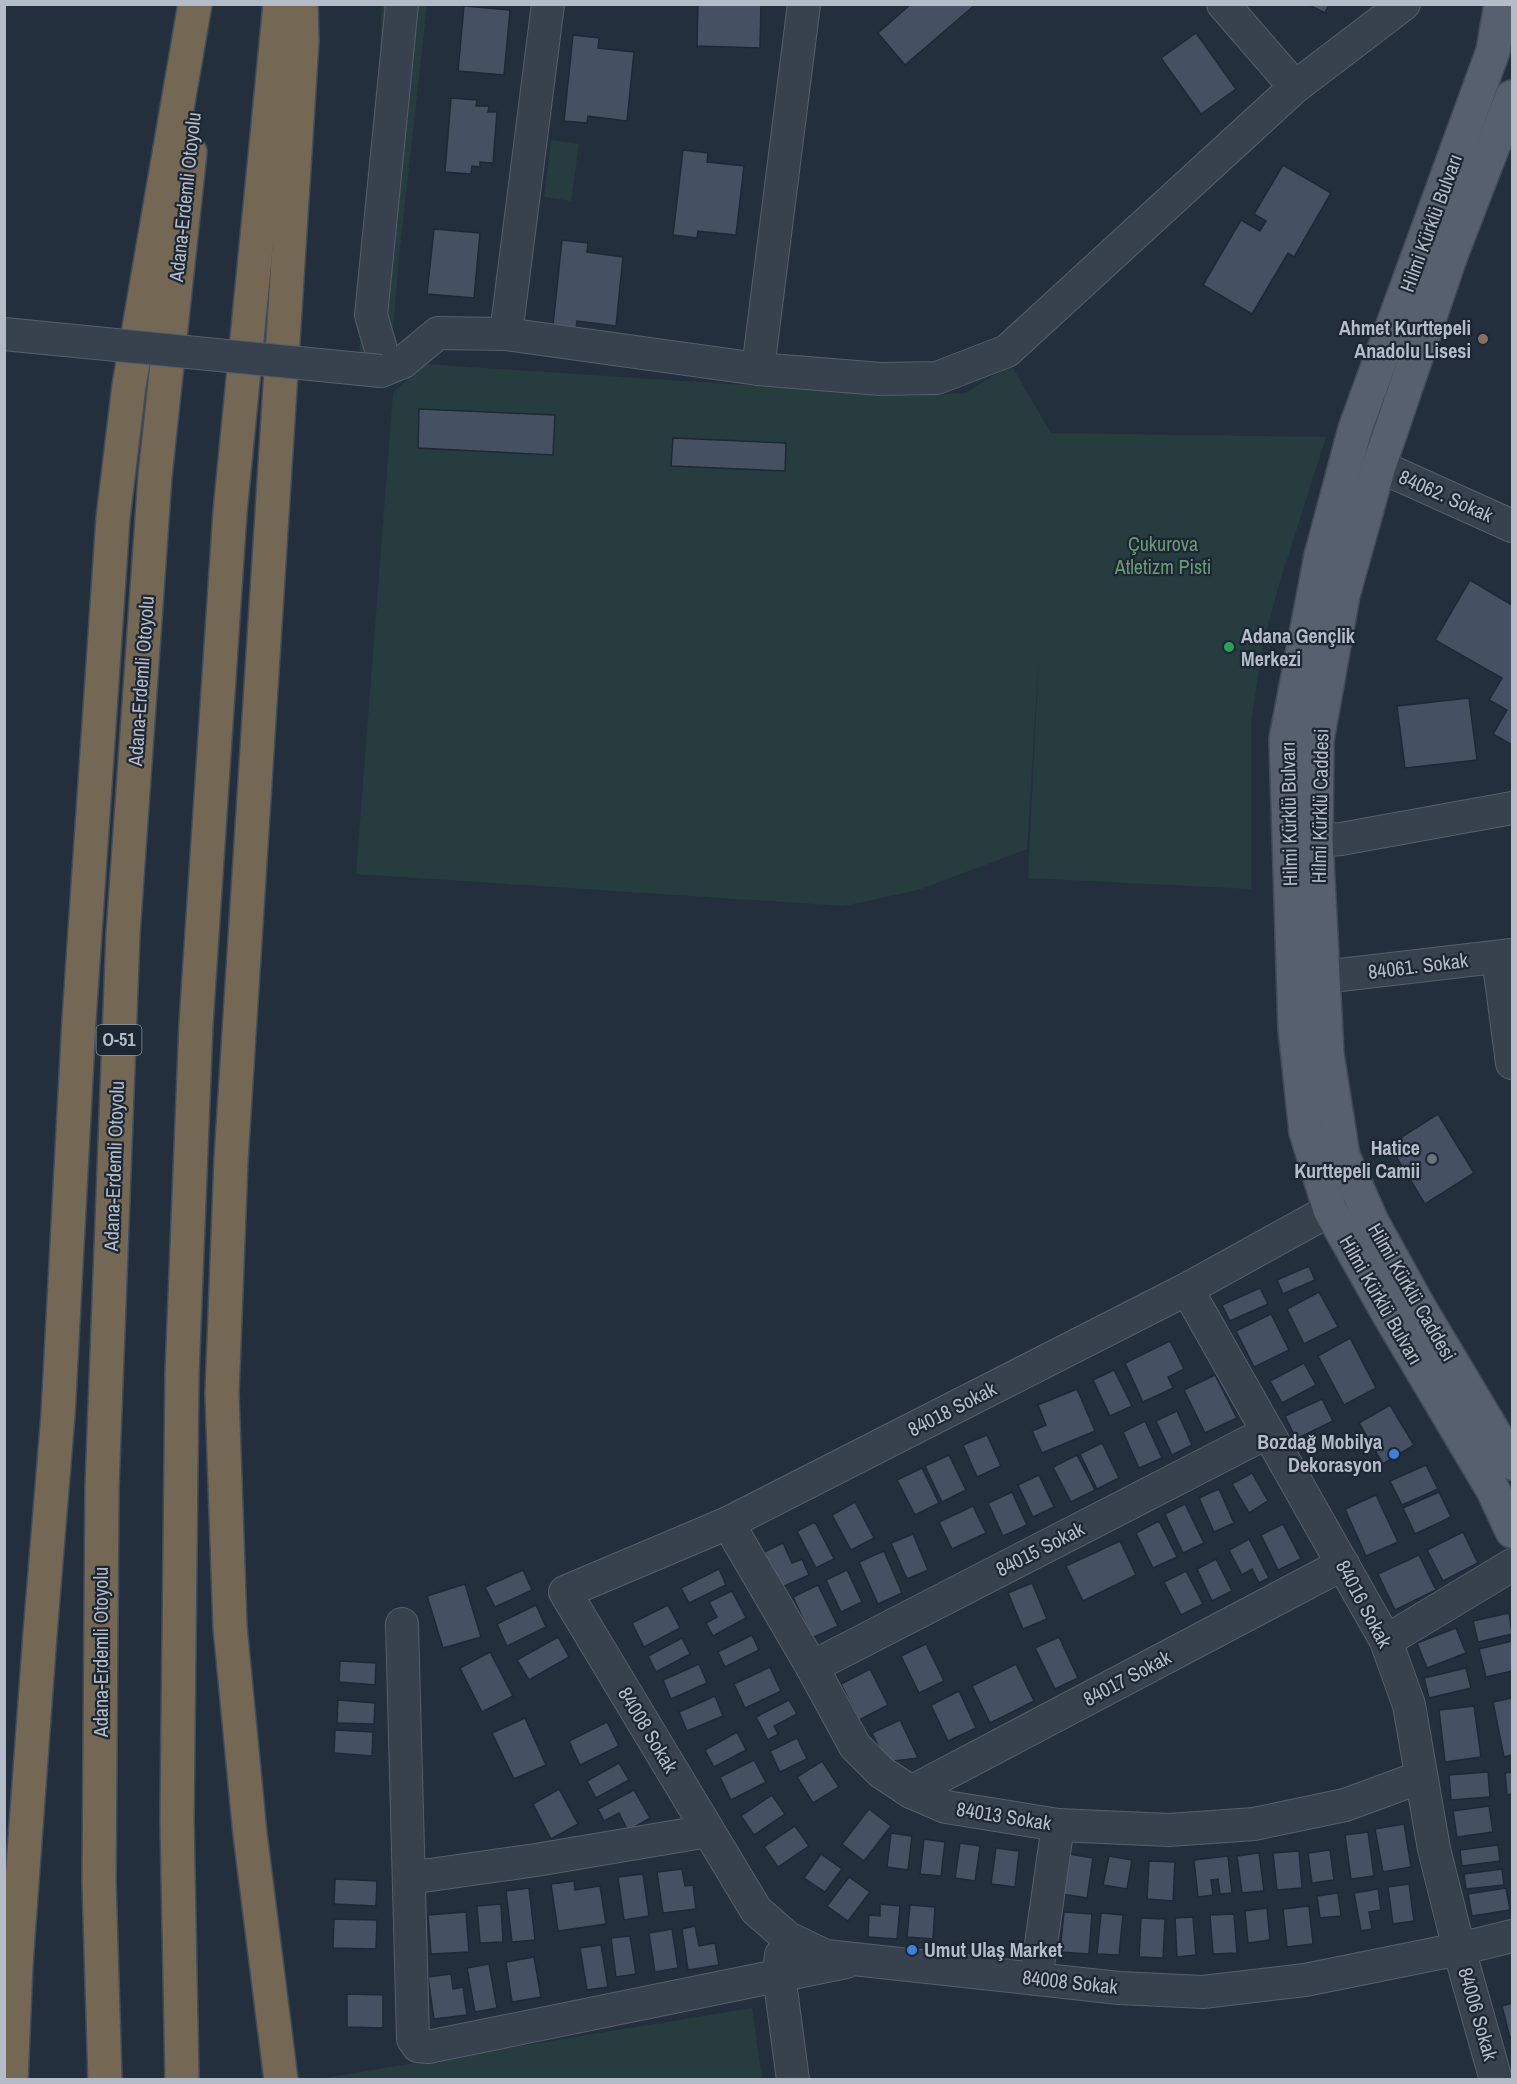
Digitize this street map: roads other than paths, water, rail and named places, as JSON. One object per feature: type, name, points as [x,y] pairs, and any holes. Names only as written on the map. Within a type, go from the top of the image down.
[{"type":"highway","points":[[11,2079],[17,1952],[58,1415],[79,1020],[113,518],[129,386],[195,4]]},
{"type":"highway","name":"Adana-Erdemli Otoyolu","points":[[105,2079],[99,1882],[102,1487],[123,934],[155,476],[206,4]]},
{"type":"highway","points":[[182,2079],[177,1819],[182,1374],[196,1036],[230,512],[280,4]]},
{"type":"highway","points":[[281,2079],[250,1833],[230,1627],[222,1394],[231,1160],[269,547],[289,268],[302,41],[301,4]]},
{"type":"main road","name":"Hilmi Kürklü Bulvarı","points":[[1501,4],[1493,51],[1355,429],[1321,556],[1286,739],[1296,1041],[1306,1132],[1330,1210],[1493,1490],[1512,1531]]},
{"type":"main road","name":"Hilmi Kürklü Caddesi","points":[[1512,97],[1451,255],[1378,466],[1343,595],[1317,740],[1316,841],[1327,1054],[1343,1156],[1377,1232],[1512,1463]]},
{"type":"street","points":[[381,358],[371,315],[402,4]]},
{"type":"street","points":[[506,334],[548,4]]},
{"type":"street","points":[[758,369],[804,4]]},
{"type":"street","points":[[1223,4],[1295,87]]},
{"type":"street","points":[[4,334],[381,358],[403,362],[438,333],[506,334],[758,369],[881,379],[937,378],[1007,351],[1295,87],[1404,4]]},
{"type":"street","name":"84062. Sokak","points":[[1378,466],[1512,526]]},
{"type":"street","points":[[1316,841],[1341,839],[1512,808]]},
{"type":"street","points":[[1505,956],[1512,1063]]},
{"type":"street","name":"84061. Sokak","points":[[1323,977],[1505,956]]},
{"type":"street","name":"84018 Sokak","points":[[565,1592],[728,1523],[1187,1289],[1330,1210]]},
{"type":"street","name":"84016 Sokak","points":[[1187,1289],[1386,1641],[1409,1705],[1434,1849],[1459,1949]]},
{"type":"street","name":"84015 Sokak","points":[[812,1667],[1268,1432]]},
{"type":"street","name":"84013 Sokak","points":[[728,1523],[855,1746],[881,1772],[911,1792],[945,1807],[1058,1825],[1169,1830],[1254,1824],[1345,1805],[1421,1777]]},
{"type":"street","name":"84017 Sokak","points":[[911,1792],[1343,1564]]},
{"type":"street","points":[[1386,1641],[1512,1565]]},
{"type":"street","name":"84008 Sokak","points":[[565,1592],[756,1910],[789,1938],[826,1956],[1119,1988],[1203,1992],[1305,1980],[1512,1936]]},
{"type":"street","points":[[402,1624],[413,2039],[418,2046],[439,2045],[859,1960]]},
{"type":"street","points":[[1036,1979],[1058,1825]]},
{"type":"street","points":[[409,1878],[536,1860],[708,1830]]},
{"type":"street","points":[[789,1938],[781,1952],[778,1975],[793,2079]]},
{"type":"street","name":"84006 Sokak","points":[[1459,1949],[1496,2079]]},
{"type":"place","name":"Ahmet Kurttepeli Anadolu Lisesi","points":[[1483,339]]},
{"type":"place","name":"Adana Gençlik Merkezi","points":[[1229,647]]},
{"type":"place","name":"Hatice Kurttepeli Camii","points":[[1432,1159]]},
{"type":"place","name":"Bozdağ Mobilya Dekorasyon","points":[[1394,1454]]},
{"type":"place","name":"Umut Ulaş Market","points":[[912,1950]]},
{"type":"park label","name":"Çukurova Atletizm Pisti","points":[[1163,556]]}]
